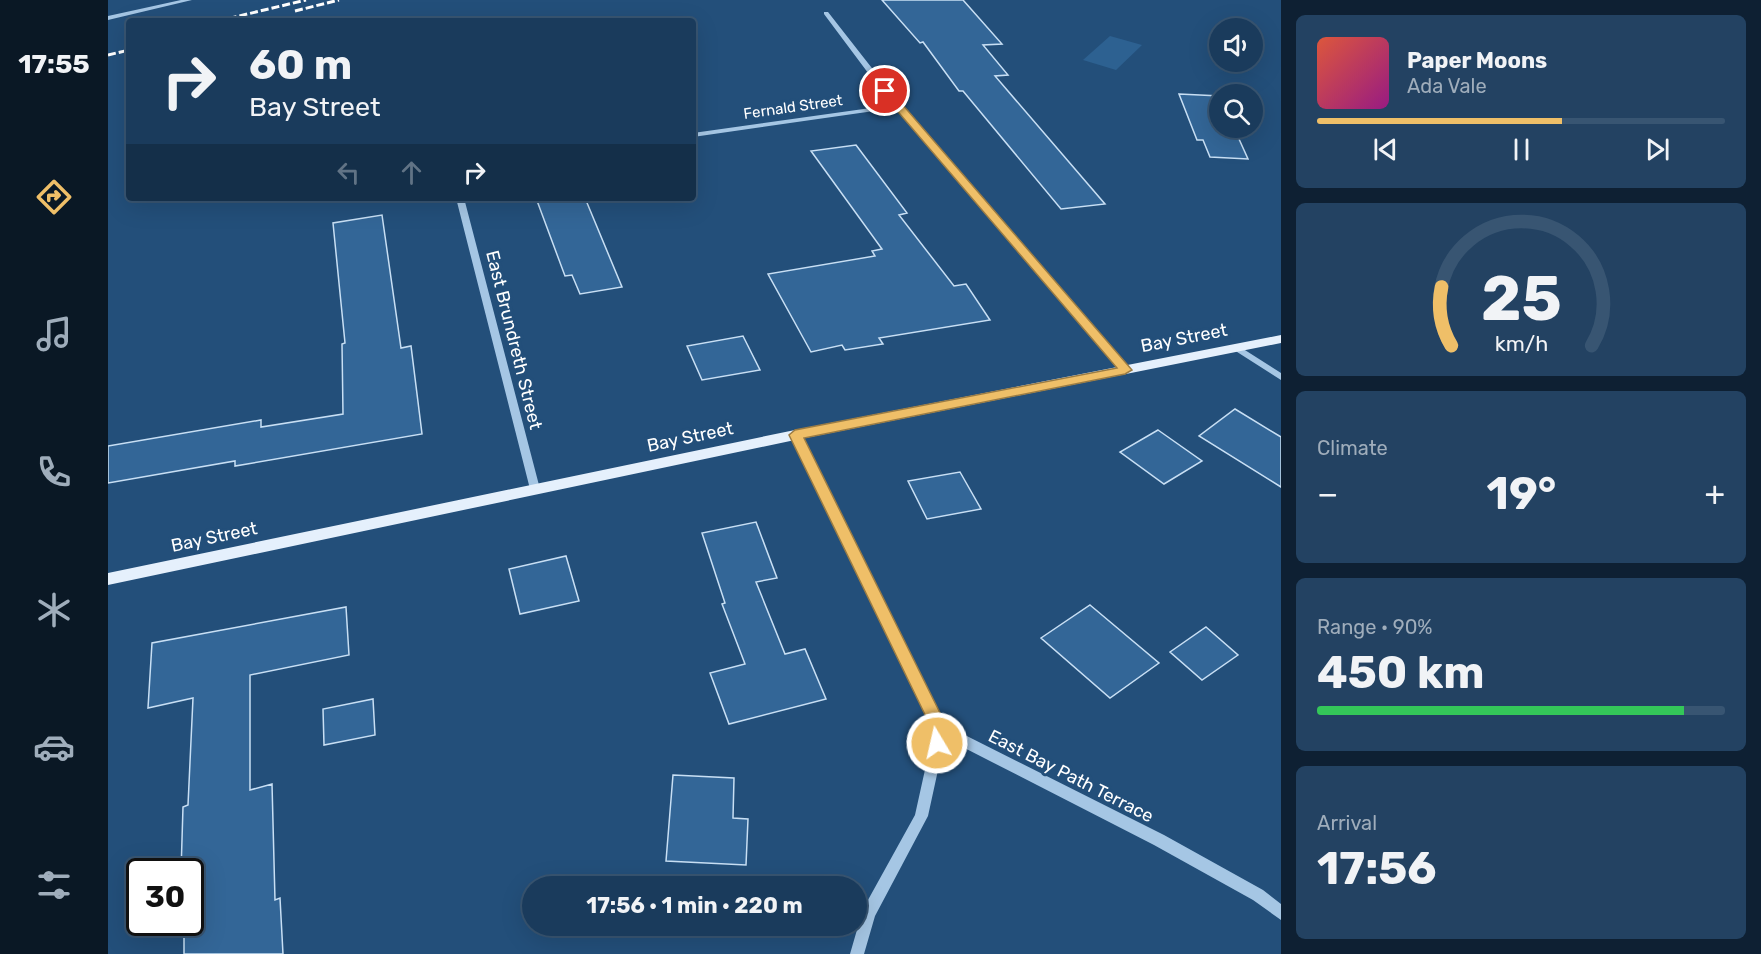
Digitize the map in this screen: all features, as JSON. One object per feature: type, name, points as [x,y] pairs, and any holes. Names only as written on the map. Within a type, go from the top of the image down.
[{"type":"main road","name":"Bay Street","points":[[108,579],[795,435],[1281,339]]},
{"type":"street","points":[[108,18],[189,0]]},
{"type":"street","points":[[826,13],[897,106],[1125,370]]},
{"type":"street","name":"Fernald Street","points":[[696,135],[897,106]]},
{"type":"street","name":"East Brundreth Street","points":[[461,201],[535,489]]},
{"type":"street","points":[[1237,348],[1281,377]]},
{"type":"street","points":[[795,435],[940,729],[921,816],[868,914],[857,954]]},
{"type":"street","name":"East Bay Path Terrace","points":[[940,729],[1159,840],[1258,895],[1281,914]]},
{"type":"shaded area","points":[[1110,36],[1142,45],[1116,70],[1083,60]]},
{"type":"building","points":[[882,0],[963,0],[1002,44],[983,45],[1008,75],[995,76],[1105,204],[1061,209],[963,91],[959,91],[923,42],[920,43]]},
{"type":"building","points":[[1179,94],[1209,95],[1209,138],[1239,138],[1248,159],[1210,157],[1203,140],[1197,140]]},
{"type":"building","points":[[856,145],[907,213],[899,215],[954,286],[966,284],[990,320],[879,338],[883,344],[845,350],[842,345],[811,352],[768,274],[875,256],[872,251],[882,249],[811,151]]},
{"type":"building","points":[[537,201],[586,201],[622,287],[580,294],[572,275],[565,276]]},
{"type":"building","points":[[382,215],[401,348],[411,346],[422,434],[235,466],[235,461],[108,483],[108,446],[261,420],[261,427],[343,414],[342,344],[345,343],[333,223]]},
{"type":"building","points":[[743,336],[760,370],[702,380],[687,346]]},
{"type":"building","points":[[1235,409],[1281,437],[1281,487],[1199,436]]},
{"type":"building","points":[[1158,430],[1202,461],[1164,484],[1120,452]]},
{"type":"building","points":[[960,472],[981,509],[927,519],[908,481]]},
{"type":"building","points":[[756,522],[777,578],[756,582],[785,654],[805,649],[826,699],[729,724],[710,673],[745,664],[722,604],[725,603],[702,533]]},
{"type":"building","points":[[566,556],[579,601],[520,614],[509,569]]},
{"type":"building","points":[[1090,605],[1159,663],[1110,698],[1041,638]]},
{"type":"building","points":[[346,607],[349,655],[250,675],[250,790],[272,784],[275,900],[280,898],[283,954],[184,954],[184,936],[204,936],[204,858],[181,858],[183,807],[188,805],[193,698],[148,708],[152,643]]},
{"type":"building","points":[[1206,627],[1238,655],[1202,680],[1170,652]]},
{"type":"building","points":[[373,699],[375,735],[324,745],[323,709]]},
{"type":"building","points":[[673,775],[734,778],[733,818],[748,819],[746,865],[666,861]]},
{"type":"railway","points":[[231,18],[306,0]]},
{"type":"railway","points":[[295,11],[339,0]]},
{"type":"railway","points":[[108,55],[126,51]]},
{"type":"route","points":[[885,91],[1125,370],[795,435],[940,729],[937,743]]}]
